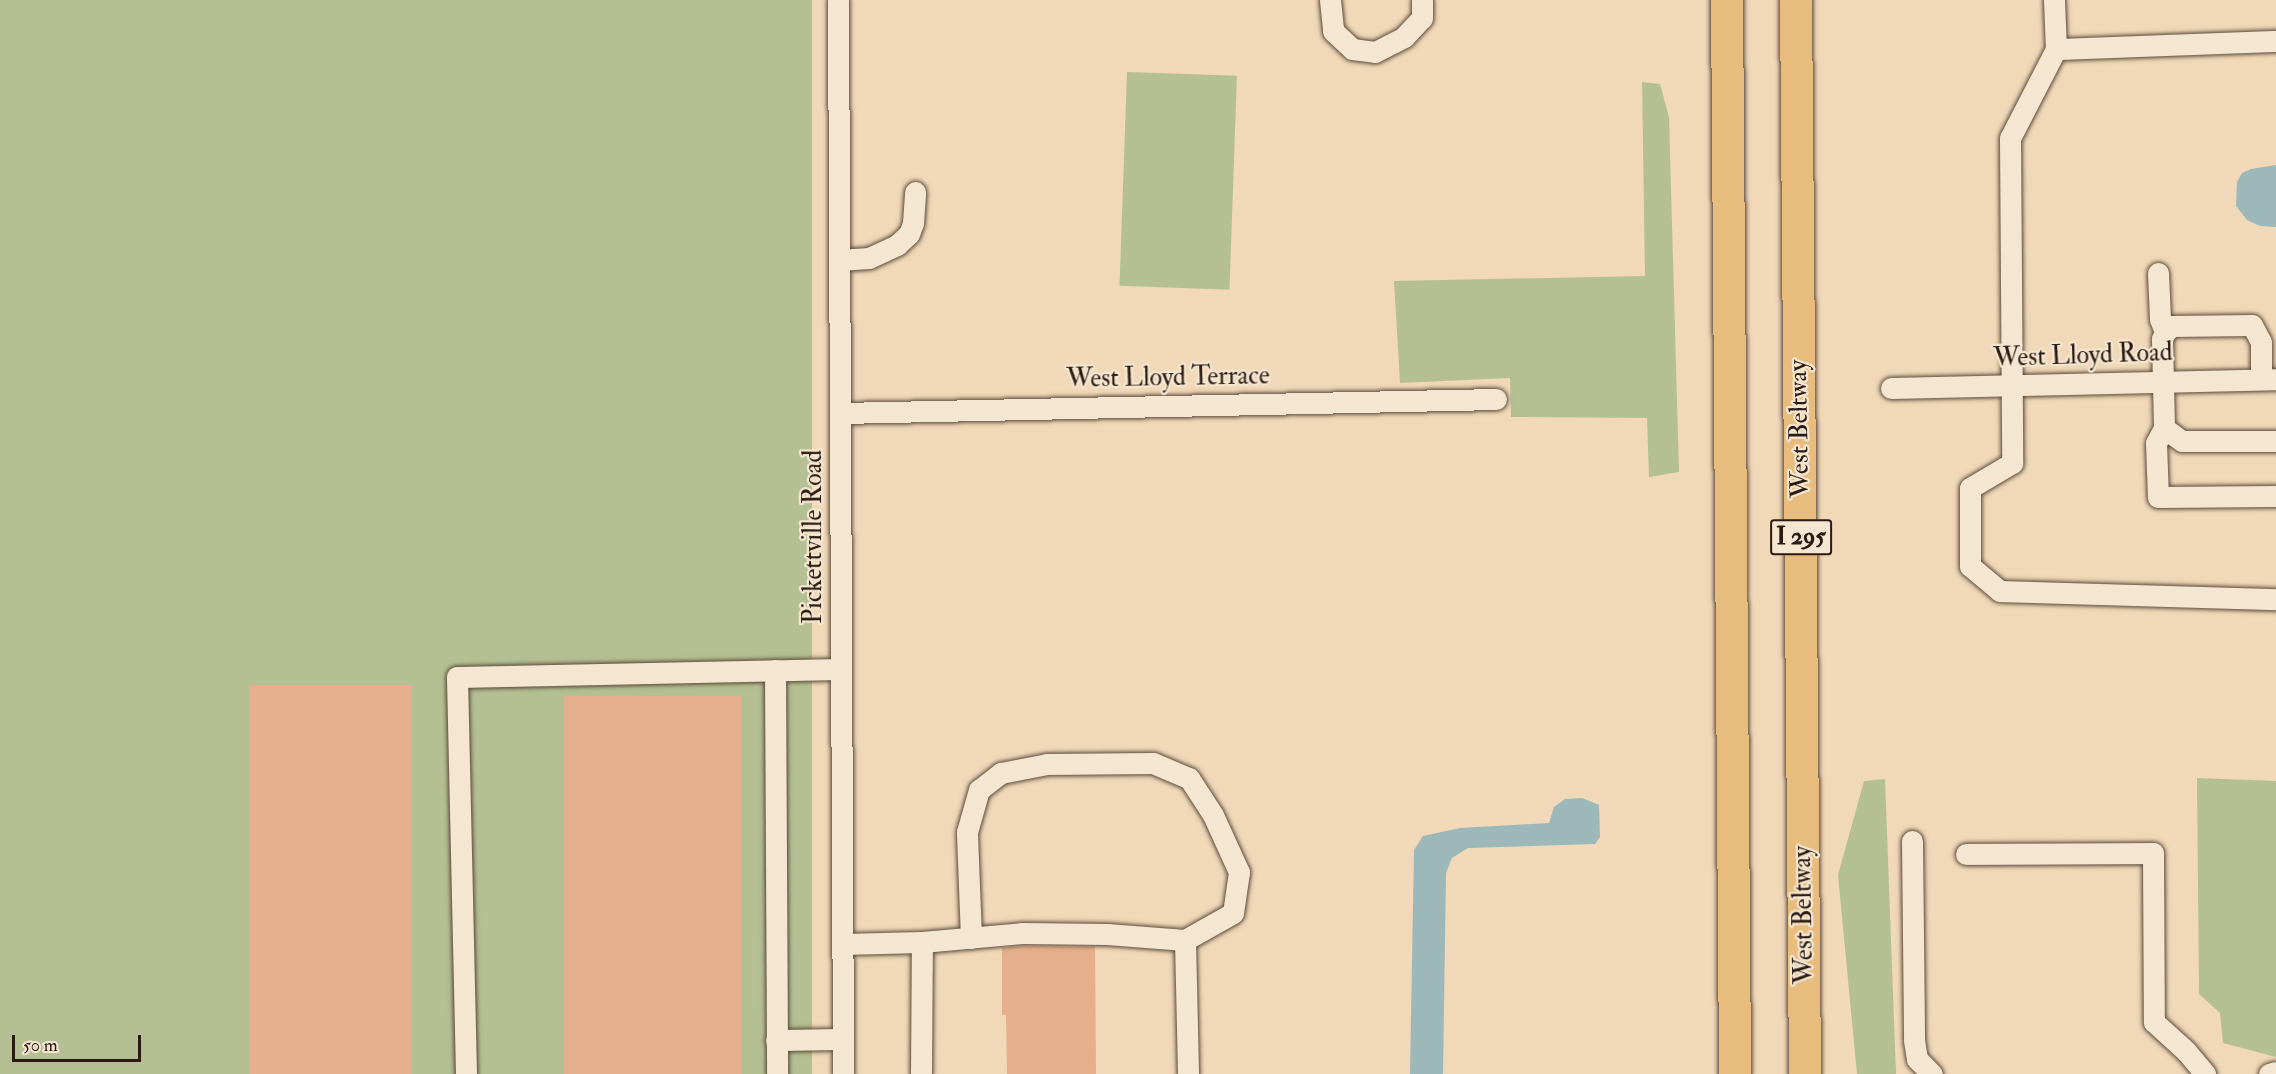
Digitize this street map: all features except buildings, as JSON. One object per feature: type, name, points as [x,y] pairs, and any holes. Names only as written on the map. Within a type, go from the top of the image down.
[{"type":"highway","points":[[1726,0],[1735,1074]]},
{"type":"highway","name":"West Beltway","points":[[1796,0],[1805,1074]]},
{"type":"street","name":"Pickettville Road","points":[[838,0],[843,1074]]},
{"type":"street","points":[[1330,0],[1333,31],[1352,49],[1375,52],[1404,37],[1422,18],[1422,0]]},
{"type":"street","points":[[2054,0],[2056,48],[2010,138],[2012,463],[1970,488],[1970,566],[2000,591],[2276,599]]},
{"type":"street","points":[[2056,48],[2276,42]]},
{"type":"street","points":[[839,260],[869,258],[897,245],[909,234],[913,223],[915,192]]},
{"type":"street","points":[[2158,273],[2160,319],[2165,332]]},
{"type":"street","points":[[2268,379],[2261,342],[2252,325],[2172,326],[2165,332],[2162,339],[2164,428],[2156,443],[2158,497],[2276,496]]},
{"type":"street","name":"West Lloyd Road","points":[[1891,388],[2268,379]]},
{"type":"street","name":"West Lloyd Terrace","points":[[840,413],[1496,399]]},
{"type":"street","points":[[2164,428],[2182,441],[2276,441]]},
{"type":"street","points":[[466,1074],[457,677],[841,669]]},
{"type":"street","points":[[775,670],[777,1074]]},
{"type":"street","points":[[842,944],[921,942],[971,938],[1022,933],[1107,934],[1185,940],[1233,913],[1239,872],[1213,815],[1189,778],[1153,763],[1047,764],[1001,773],[979,790],[968,832],[971,938]]},
{"type":"street","points":[[1912,841],[1914,1040],[1917,1059],[1932,1074]]},
{"type":"street","points":[[1966,854],[2154,853],[2154,1022],[2186,1051],[2205,1074]]},
{"type":"street","points":[[1185,940],[1188,1074]]},
{"type":"street","points":[[921,942],[921,1074]]},
{"type":"street","points":[[776,1040],[843,1039]]},
{"type":"street","points":[[2269,1074],[2276,1072]]},
{"type":"green space","points":[[0,0],[812,0],[812,1074],[0,1074]]},
{"type":"green space","points":[[1127,72],[1237,76],[1229,290],[1120,286]]},
{"type":"green space","points":[[1642,82],[1660,84],[1669,117],[1679,472],[1649,477],[1647,418],[1511,417],[1510,378],[1400,383],[1394,281],[1645,276]]},
{"type":"green space","points":[[2197,778],[2276,781],[2276,1057],[2223,1043],[2220,1013],[2199,994]]},
{"type":"green space","points":[[1885,779],[1896,1074],[1857,1074],[1838,875],[1864,781]]},
{"type":"water","points":[[2276,165],[2276,227],[2260,226],[2247,220],[2236,206],[2237,182],[2242,173],[2251,169]]},
{"type":"water","points":[[1582,798],[1599,805],[1600,837],[1595,844],[1468,848],[1452,858],[1446,873],[1443,1074],[1410,1074],[1414,850],[1423,836],[1460,828],[1549,823],[1554,807],[1565,799]]}]
